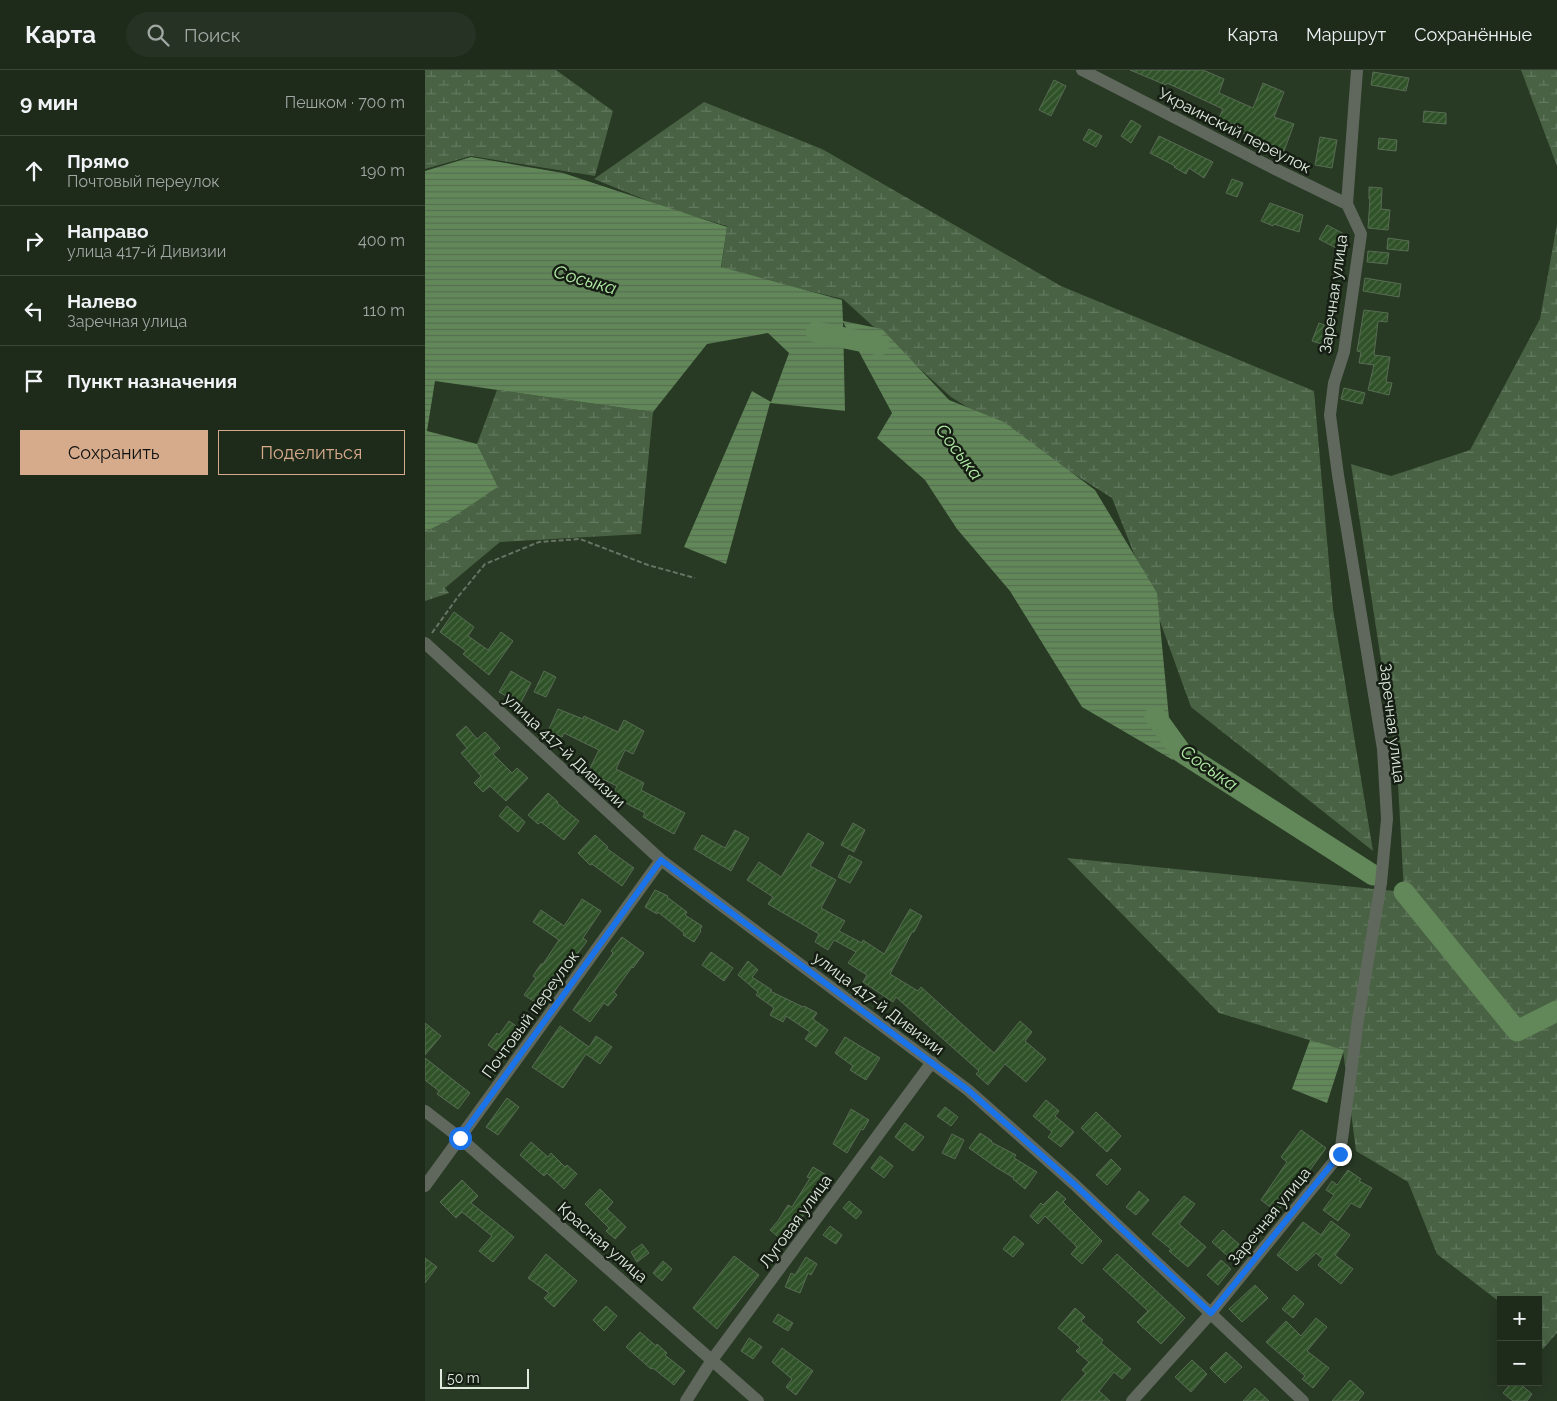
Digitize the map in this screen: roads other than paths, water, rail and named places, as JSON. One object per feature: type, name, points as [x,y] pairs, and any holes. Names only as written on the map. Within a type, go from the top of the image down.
[{"type":"street","name":"Украинский переулок","points":[[1082,70],[1347,204]]},
{"type":"street","name":"Заречная улица","points":[[1132,1401],[1211,1313],[1340,1154],[1357,1020],[1381,883],[1387,818],[1383,749],[1338,475],[1330,415],[1334,382],[1344,352],[1361,234],[1347,204],[1357,70]]},
{"type":"street","name":"улица 417-й Дивизии","points":[[428,639],[661,860],[968,1090],[1074,1184],[1303,1401]]},
{"type":"street","name":"Почтовый переулок","points":[[425,1186],[661,860]]},
{"type":"street","name":"Луговая улица","points":[[686,1401],[712,1360],[932,1062]]},
{"type":"street","name":"Красная улица","points":[[425,1111],[460,1138],[758,1401]]},
{"type":"water","points":[[471,157],[563,173],[727,227],[721,267],[842,300],[843,321],[882,329],[949,400],[1004,422],[1095,490],[1157,593],[1173,760],[1082,707],[1010,591],[957,529],[925,480],[877,438],[892,413],[843,322],[845,411],[770,403],[726,564],[684,547],[752,391],[771,402],[789,353],[768,333],[707,344],[653,412],[435,381],[427,431],[477,444],[498,487],[449,520],[425,532],[425,171]]},
{"type":"water","points":[[1310,1040],[1344,1050],[1327,1103],[1292,1089]]},
{"type":"waterway","name":"Сосыка","points":[[816,332],[879,345]]},
{"type":"waterway","name":"Сосыка","points":[[1155,716],[1181,752],[1373,875]]},
{"type":"waterway","name":"Сосыка","points":[[1404,892],[1517,1031],[1557,1011]]}]
